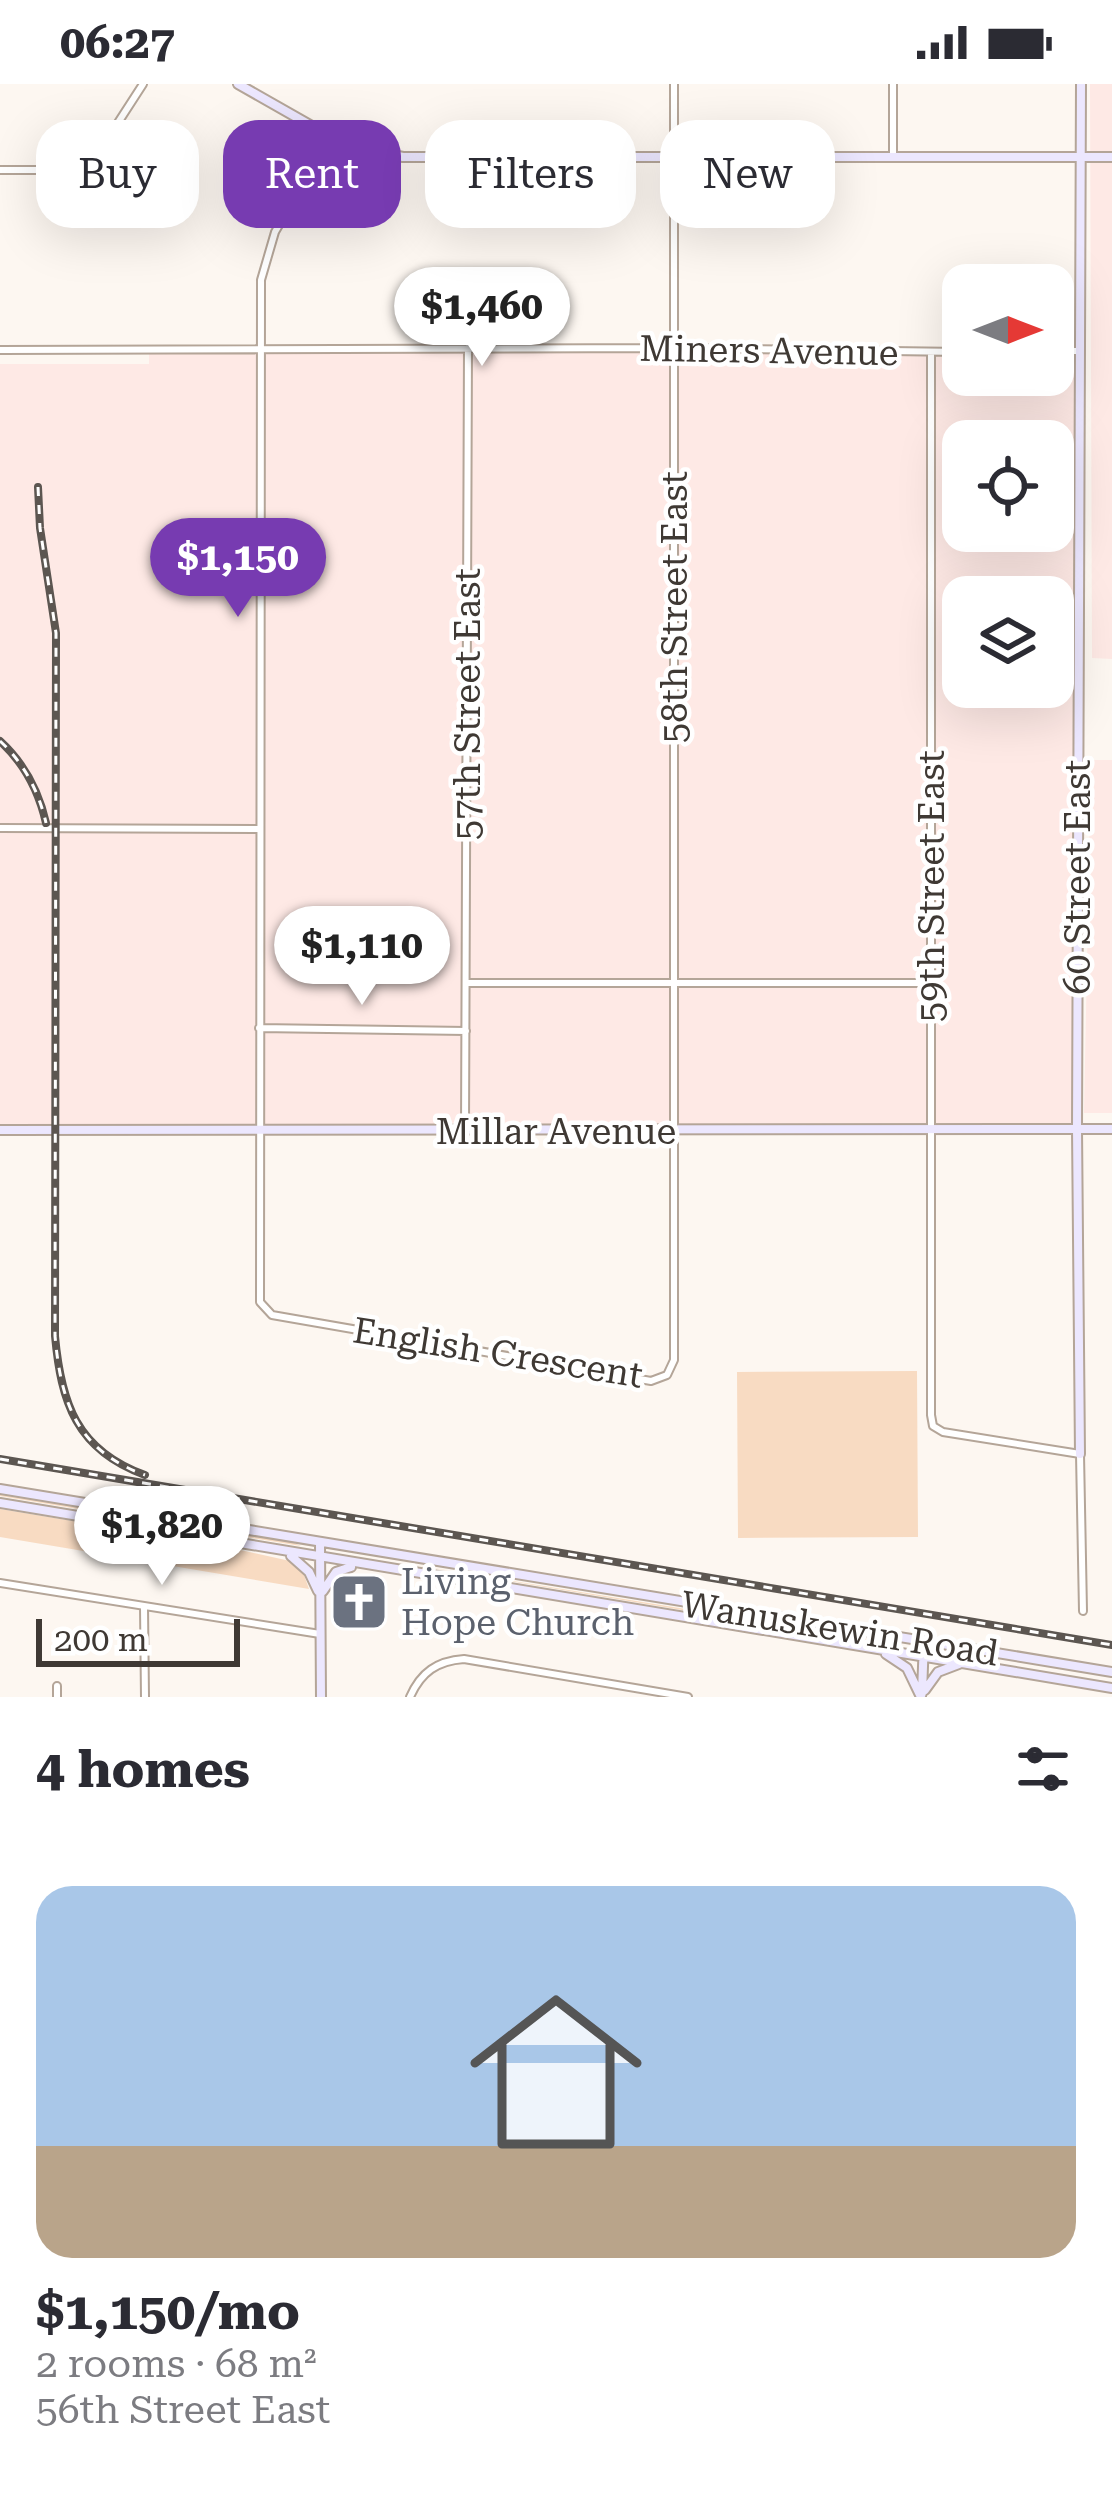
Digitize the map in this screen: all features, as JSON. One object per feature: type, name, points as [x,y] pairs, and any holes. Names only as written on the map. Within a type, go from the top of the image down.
[{"type":"street","points":[[0,170],[90,166],[143,84]]},
{"type":"street","points":[[238,84],[299,120]]},
{"type":"street","name":"58th Street East","points":[[674,84],[674,120]]},
{"type":"street","points":[[892,157],[893,84]]},
{"type":"street","name":"60 Street East","points":[[1080,1454],[1081,84]]},
{"type":"street","points":[[401,157],[660,157]]},
{"type":"street","points":[[835,157],[1112,157]]},
{"type":"street","points":[[259,1131],[260,280],[268,246],[278,228]]},
{"type":"street","name":"58th Street East","points":[[673,1131],[674,228]]},
{"type":"street","name":"57th Street East","points":[[465,1131],[468,348]]},
{"type":"street","name":"Miners Avenue","points":[[0,350],[942,352]]},
{"type":"street","name":"59th Street East","points":[[932,352],[933,1426],[943,1432],[1080,1454]]},
{"type":"street","points":[[0,828],[258,829]]},
{"type":"street","points":[[466,983],[931,983]]},
{"type":"street","points":[[258,1028],[466,1030]]},
{"type":"street","name":"Millar Avenue","points":[[0,1130],[1112,1129]]},
{"type":"street","name":"English Crescent","points":[[259,1131],[260,1296],[266,1312],[651,1381],[667,1375],[674,1360],[673,1131]]},
{"type":"street","points":[[1080,1454],[1083,1611]]},
{"type":"street","name":"Wanuskewin Road","points":[[0,1489],[1112,1672]]},
{"type":"street","name":"Wanuskewin Road","points":[[0,1503],[1112,1688]]},
{"type":"street","points":[[320,1543],[321,1697]]},
{"type":"street","points":[[288,1553],[305,1566],[320,1598]]},
{"type":"street","points":[[320,1598],[336,1572],[356,1565]]},
{"type":"street","points":[[0,1582],[320,1634]]},
{"type":"street","points":[[144,1606],[145,1697]]},
{"type":"street","points":[[922,1697],[924,1640]]},
{"type":"street","points":[[880,1650],[907,1667],[922,1697]]},
{"type":"street","points":[[410,1697],[423,1673],[445,1660],[464,1659],[688,1697]]},
{"type":"street","points":[[922,1697],[938,1672],[962,1664]]},
{"type":"street","points":[[57,1686],[57,1697]]},
{"type":"shaded area","points":[[1090,84],[1112,84],[1112,659],[1092,658]]},
{"type":"shaded area","points":[[149,348],[942,352],[942,396],[1074,396],[1074,351],[1078,351],[1077,1129],[0,1131],[0,364],[149,364]]},
{"type":"shaded area","points":[[1091,760],[1112,760],[1112,1113],[1084,1113]]},
{"type":"shaded area","points":[[917,1371],[918,1537],[738,1538],[737,1372]]},
{"type":"shaded area","points":[[0,1496],[292,1542],[301,1546]]},
{"type":"shaded area","points":[[0,1509],[290,1561],[303,1572],[309,1589],[0,1537]]},
{"type":"shaded area","points":[[402,1563],[889,1642],[902,1647]]},
{"type":"railway","points":[[38,487],[56,633],[55,1336],[62,1382],[76,1421],[103,1452],[145,1475]]},
{"type":"railway","points":[[0,741],[29,779],[46,823]]},
{"type":"railway","points":[[0,1459],[1112,1645]]},
{"type":"place","name":"Living Hope Church","points":[[359,1602]]}]
